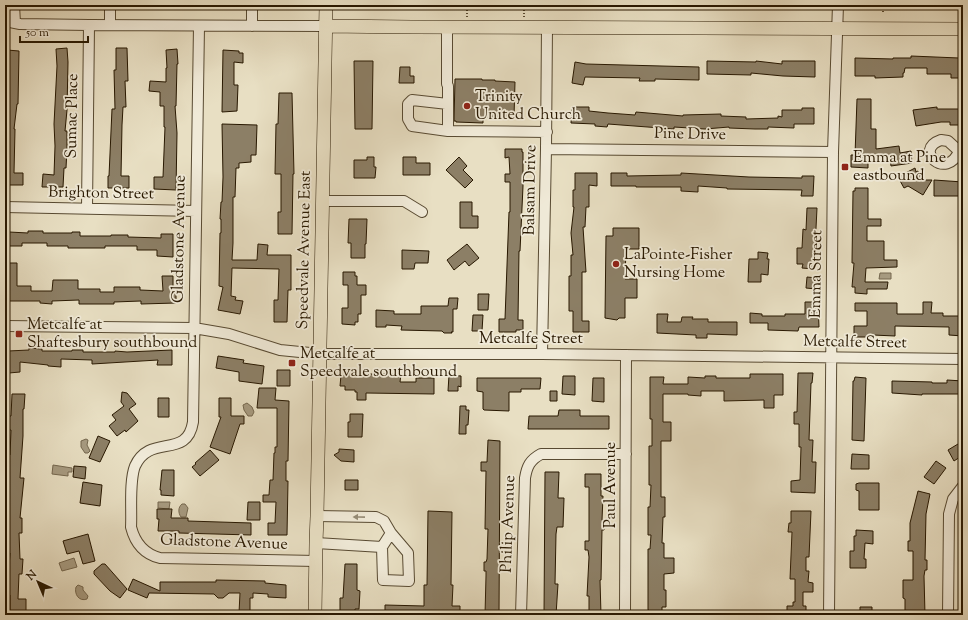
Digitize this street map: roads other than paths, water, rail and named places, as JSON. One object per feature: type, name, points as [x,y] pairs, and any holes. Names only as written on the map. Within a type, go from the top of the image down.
[{"type":"main road","name":"Speedvale Avenue East","points":[[315,615],[326,5]]},
{"type":"main road","points":[[326,26],[963,29]]},
{"type":"street","points":[[14,5],[10,22],[89,25],[326,26]]},
{"type":"street","points":[[110,5],[110,25]]},
{"type":"street","points":[[252,5],[252,26]]},
{"type":"street","name":"Emma Street","points":[[829,615],[833,152],[838,5]]},
{"type":"street","name":"Sumac Place","points":[[87,208],[89,25]]},
{"type":"street","name":"Gladstone Avenue","points":[[199,26],[192,429],[186,439],[179,443],[150,450],[143,454],[134,468],[132,476],[131,527],[136,541],[146,552],[160,558],[316,561]]},
{"type":"street","points":[[447,27],[448,131]]},
{"type":"street","name":"Balsam Drive","points":[[542,354],[547,132],[547,27]]},
{"type":"street","points":[[448,104],[412,100],[408,104],[408,119],[412,126],[448,131],[547,132]]},
{"type":"street","name":"Pine Drive","points":[[546,148],[833,152]]},
{"type":"street","points":[[323,201],[404,201],[422,212]]},
{"type":"street","name":"Brighton Street","points":[[5,207],[196,211]]},
{"type":"street","name":"Metcalfe Street","points":[[5,326],[194,328],[229,334],[280,350],[320,354],[542,354],[963,359]]},
{"type":"street","name":"Paul Avenue","points":[[625,615],[626,355]]},
{"type":"street","name":"Philip Avenue","points":[[521,615],[526,466],[533,458],[541,454],[626,454]]},
{"type":"street","points":[[948,615],[949,514],[953,499],[963,486]]},
{"type":"street","points":[[317,516],[376,517],[384,522],[408,553],[409,581],[383,580],[382,547],[391,533]]},
{"type":"street","points":[[316,543],[382,547]]},
{"type":"place","name":"Trinity United Church","points":[[467,106]]},
{"type":"place","name":"Emma at Pine eastbound","points":[[845,167]]},
{"type":"place","name":"LaPointe-Fisher Nursing Home","points":[[616,264]]},
{"type":"place","name":"Metcalfe at Shaftesbury southbound","points":[[19,334]]},
{"type":"place","name":"Metcalfe at Speedvale southbound","points":[[292,363]]}]
